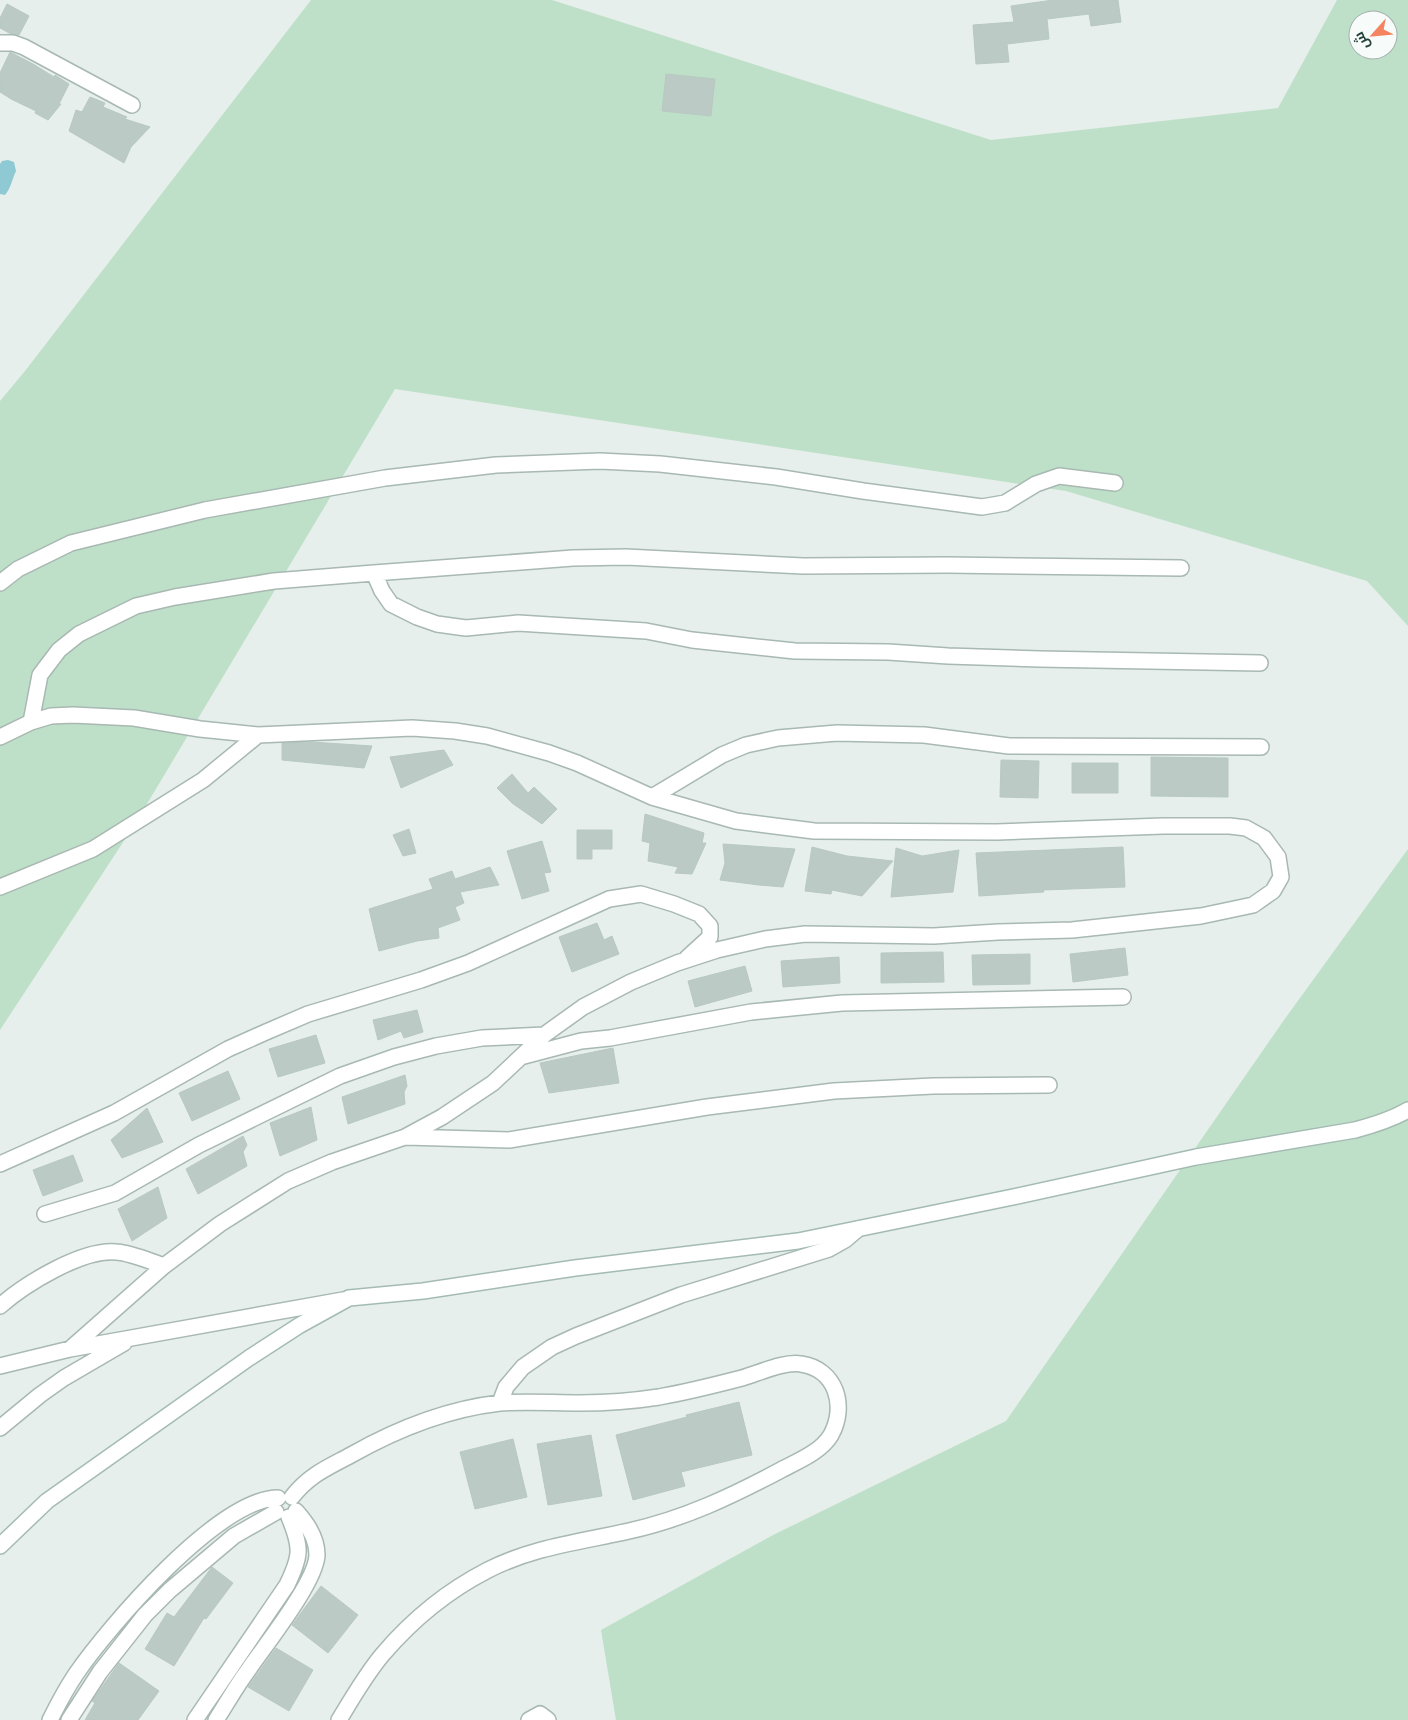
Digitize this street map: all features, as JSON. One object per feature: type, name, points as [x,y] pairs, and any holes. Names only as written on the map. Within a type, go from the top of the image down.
[{"type":"street","points":[[0,43],[13,43],[24,47],[132,105]]},
{"type":"street","points":[[0,584],[18,569],[71,543],[205,510],[385,478],[496,465],[600,461],[660,464],[776,477],[982,507],[1005,503],[1036,484],[1059,476],[1115,483]]},
{"type":"street","points":[[31,722],[40,675],[58,650],[79,634],[136,606],[175,597],[274,581],[573,558],[626,557],[803,566],[948,565],[1181,568]]},
{"type":"street","points":[[374,573],[382,590],[392,604],[417,617],[437,624],[466,628],[518,623],[637,630],[701,641],[795,651],[888,652],[1039,659],[1260,663]]},
{"type":"street","points":[[0,737],[31,722],[51,716],[134,718],[200,730],[258,735],[412,728],[486,736],[515,743],[577,763],[652,797],[736,821],[814,831],[998,832],[1163,826],[1230,826],[1246,828],[1264,838],[1278,857],[1281,877],[1273,891],[1254,906],[1201,916],[1072,930],[934,936],[805,934],[765,939],[717,950],[631,982],[591,1003],[544,1035],[493,1083],[442,1117],[405,1137],[332,1162],[288,1181],[220,1224],[164,1266],[70,1349]]},
{"type":"street","points":[[652,797],[722,755],[746,745],[778,738],[837,733],[924,735],[1009,746],[1261,747]]},
{"type":"street","points":[[0,887],[93,849],[203,780],[258,735]]},
{"type":"street","points":[[0,1164],[114,1113],[228,1049],[266,1032],[308,1014],[420,980],[468,963],[609,899],[641,894],[699,914],[710,926],[710,937],[683,962]]},
{"type":"street","points":[[522,1056],[581,1041],[610,1038],[750,1012],[832,1004],[1122,997]]},
{"type":"street","points":[[45,1214],[115,1194],[199,1145],[340,1076],[394,1057],[436,1046],[482,1038],[544,1035]]},
{"type":"street","points":[[405,1137],[509,1140],[707,1107],[834,1092],[933,1086],[1048,1085]]},
{"type":"street","points":[[0,1366],[70,1349],[349,1298],[423,1291],[575,1268],[798,1241],[1106,1178],[1196,1157],[1355,1130],[1376,1125],[1408,1110]]},
{"type":"street","points":[[500,1403],[506,1387],[513,1378],[524,1367],[552,1347],[617,1318],[681,1295],[829,1248],[845,1240],[858,1229]]},
{"type":"street","points":[[0,1306],[16,1292],[54,1270],[92,1254],[117,1252],[140,1257],[164,1266]]},
{"type":"street","points":[[0,1546],[47,1501],[249,1358],[300,1325],[349,1298]]},
{"type":"street","points":[[0,1428],[64,1378],[132,1338]]},
{"type":"street","points":[[69,1720],[100,1672],[125,1639],[145,1614],[170,1590],[248,1527],[286,1507],[301,1485],[312,1476],[360,1449],[406,1427],[448,1413],[500,1403],[581,1403],[656,1397],[790,1364],[800,1363],[811,1366],[828,1375],[837,1392],[838,1414],[831,1434],[822,1445],[800,1460],[706,1508],[629,1531],[579,1540],[501,1563],[468,1582],[428,1610],[384,1653],[365,1678],[340,1720]]},
{"type":"street","points":[[50,1720],[76,1674],[154,1581],[207,1533],[250,1504],[263,1500],[286,1507],[309,1527],[316,1545],[317,1556],[311,1575],[297,1600],[216,1720]]},
{"type":"street","points":[[195,1720],[287,1585],[297,1564],[299,1553],[298,1541],[286,1507]]},
{"type":"street","points":[[207,1533],[218,1550]]},
{"type":"street","points":[[112,1629],[125,1639]]},
{"type":"street","points":[[213,1695],[228,1702]]},
{"type":"street","points":[[529,1720],[540,1714],[548,1720]]},
{"type":"green space","points":[[311,0],[552,0],[991,140],[1278,108],[1337,0],[1408,0],[1408,626],[1367,581],[1066,491],[395,389],[135,824],[0,1030],[0,401]]},
{"type":"green space","points":[[1408,849],[1408,1720],[616,1720],[601,1630],[773,1535],[1006,1421],[1284,1020]]},
{"type":"water","points":[[2,161],[14,162],[16,171],[5,195],[0,194],[0,164]]},
{"type":"building","points":[[1053,0],[1118,0],[1121,22],[1091,26],[1089,14],[1047,19],[1049,39],[1007,44],[1009,62],[976,64],[973,25],[1014,22],[1011,6]]},
{"type":"building","points":[[7,4],[29,16],[19,35],[11,34],[0,28],[0,18]]},
{"type":"building","points":[[10,52],[69,84],[59,104],[61,104],[48,120],[35,113],[36,111],[0,92],[0,73]]},
{"type":"building","points":[[666,74],[715,79],[711,116],[662,111]]},
{"type":"building","points":[[90,97],[105,103],[103,107],[127,117],[125,119],[150,127],[131,147],[124,163],[69,131],[76,110],[82,112]]},
{"type":"building","points":[[312,742],[372,746],[364,768],[282,760],[282,743]]},
{"type":"building","points":[[444,750],[453,765],[401,788],[390,757]]},
{"type":"building","points":[[1151,757],[1228,758],[1228,797],[1151,796]]},
{"type":"building","points":[[1001,760],[1039,761],[1038,798],[1000,797]]},
{"type":"building","points":[[1072,763],[1118,763],[1118,793],[1072,793]]},
{"type":"building","points":[[512,774],[528,793],[534,787],[557,809],[542,824],[512,803],[497,788]]},
{"type":"building","points":[[645,814],[704,833],[702,843],[706,843],[692,874],[675,873],[678,867],[648,861],[650,843],[642,841]]},
{"type":"building","points":[[409,829],[416,853],[403,856],[393,835]]},
{"type":"building","points":[[577,830],[612,830],[612,849],[592,849],[592,859],[577,859]]},
{"type":"building","points":[[542,841],[551,872],[544,873],[549,891],[522,899],[507,851]]},
{"type":"building","points":[[723,844],[795,849],[783,887],[720,880],[725,863]]},
{"type":"building","points":[[812,847],[847,856],[893,861],[862,896],[832,890],[831,894],[805,891]]},
{"type":"building","points":[[1123,847],[1125,887],[1043,890],[1044,892],[979,896],[976,853]]},
{"type":"building","points":[[896,848],[922,856],[959,850],[953,892],[891,897]]},
{"type":"building","points":[[490,867],[499,885],[460,892],[464,903],[455,907],[460,920],[438,928],[439,938],[417,941],[379,951],[369,909],[433,889],[429,879],[452,871],[455,879]]},
{"type":"building","points":[[597,923],[604,940],[612,936],[619,954],[572,972],[559,937]]},
{"type":"building","points":[[1125,948],[1128,975],[1073,982],[1070,954]]},
{"type":"building","points":[[943,952],[944,982],[881,983],[881,953]]},
{"type":"building","points":[[1030,954],[1030,984],[973,985],[972,955]]},
{"type":"building","points":[[839,957],[840,983],[783,987],[781,961]]},
{"type":"building","points":[[745,966],[752,991],[695,1007],[688,981]]},
{"type":"building","points":[[417,1010],[423,1032],[404,1038],[401,1031],[378,1040],[373,1020]]},
{"type":"building","points":[[316,1035],[325,1063],[278,1077],[269,1049]]},
{"type":"building","points":[[613,1048],[619,1083],[549,1093],[540,1063]]},
{"type":"building","points":[[228,1071],[240,1099],[192,1121],[179,1093]]},
{"type":"building","points":[[405,1075],[407,1086],[404,1092],[405,1104],[348,1124],[342,1097]]},
{"type":"building","points":[[311,1107],[317,1140],[280,1156],[270,1123]]},
{"type":"building","points":[[147,1108],[163,1142],[122,1158],[111,1140]]},
{"type":"building","points":[[243,1136],[247,1145],[243,1152],[247,1166],[198,1194],[186,1169]]},
{"type":"building","points":[[73,1155],[83,1181],[43,1196],[33,1170]]},
{"type":"building","points":[[158,1187],[167,1218],[132,1241],[118,1209]]},
{"type":"building","points":[[739,1402],[752,1455],[681,1472],[685,1486],[633,1500],[616,1435]]},
{"type":"building","points":[[591,1435],[602,1496],[548,1505],[537,1444]]},
{"type":"building","points":[[513,1439],[527,1497],[475,1509],[460,1452]]},
{"type":"building","points":[[212,1567],[233,1583],[206,1619],[204,1618],[174,1666],[145,1649],[167,1613],[174,1617]]},
{"type":"building","points":[[321,1586],[358,1615],[328,1653],[292,1625]]},
{"type":"building","points":[[276,1648],[313,1670],[289,1711],[248,1687]]},
{"type":"building","points":[[119,1663],[159,1691],[138,1720],[85,1720],[95,1703],[92,1701]]}]
